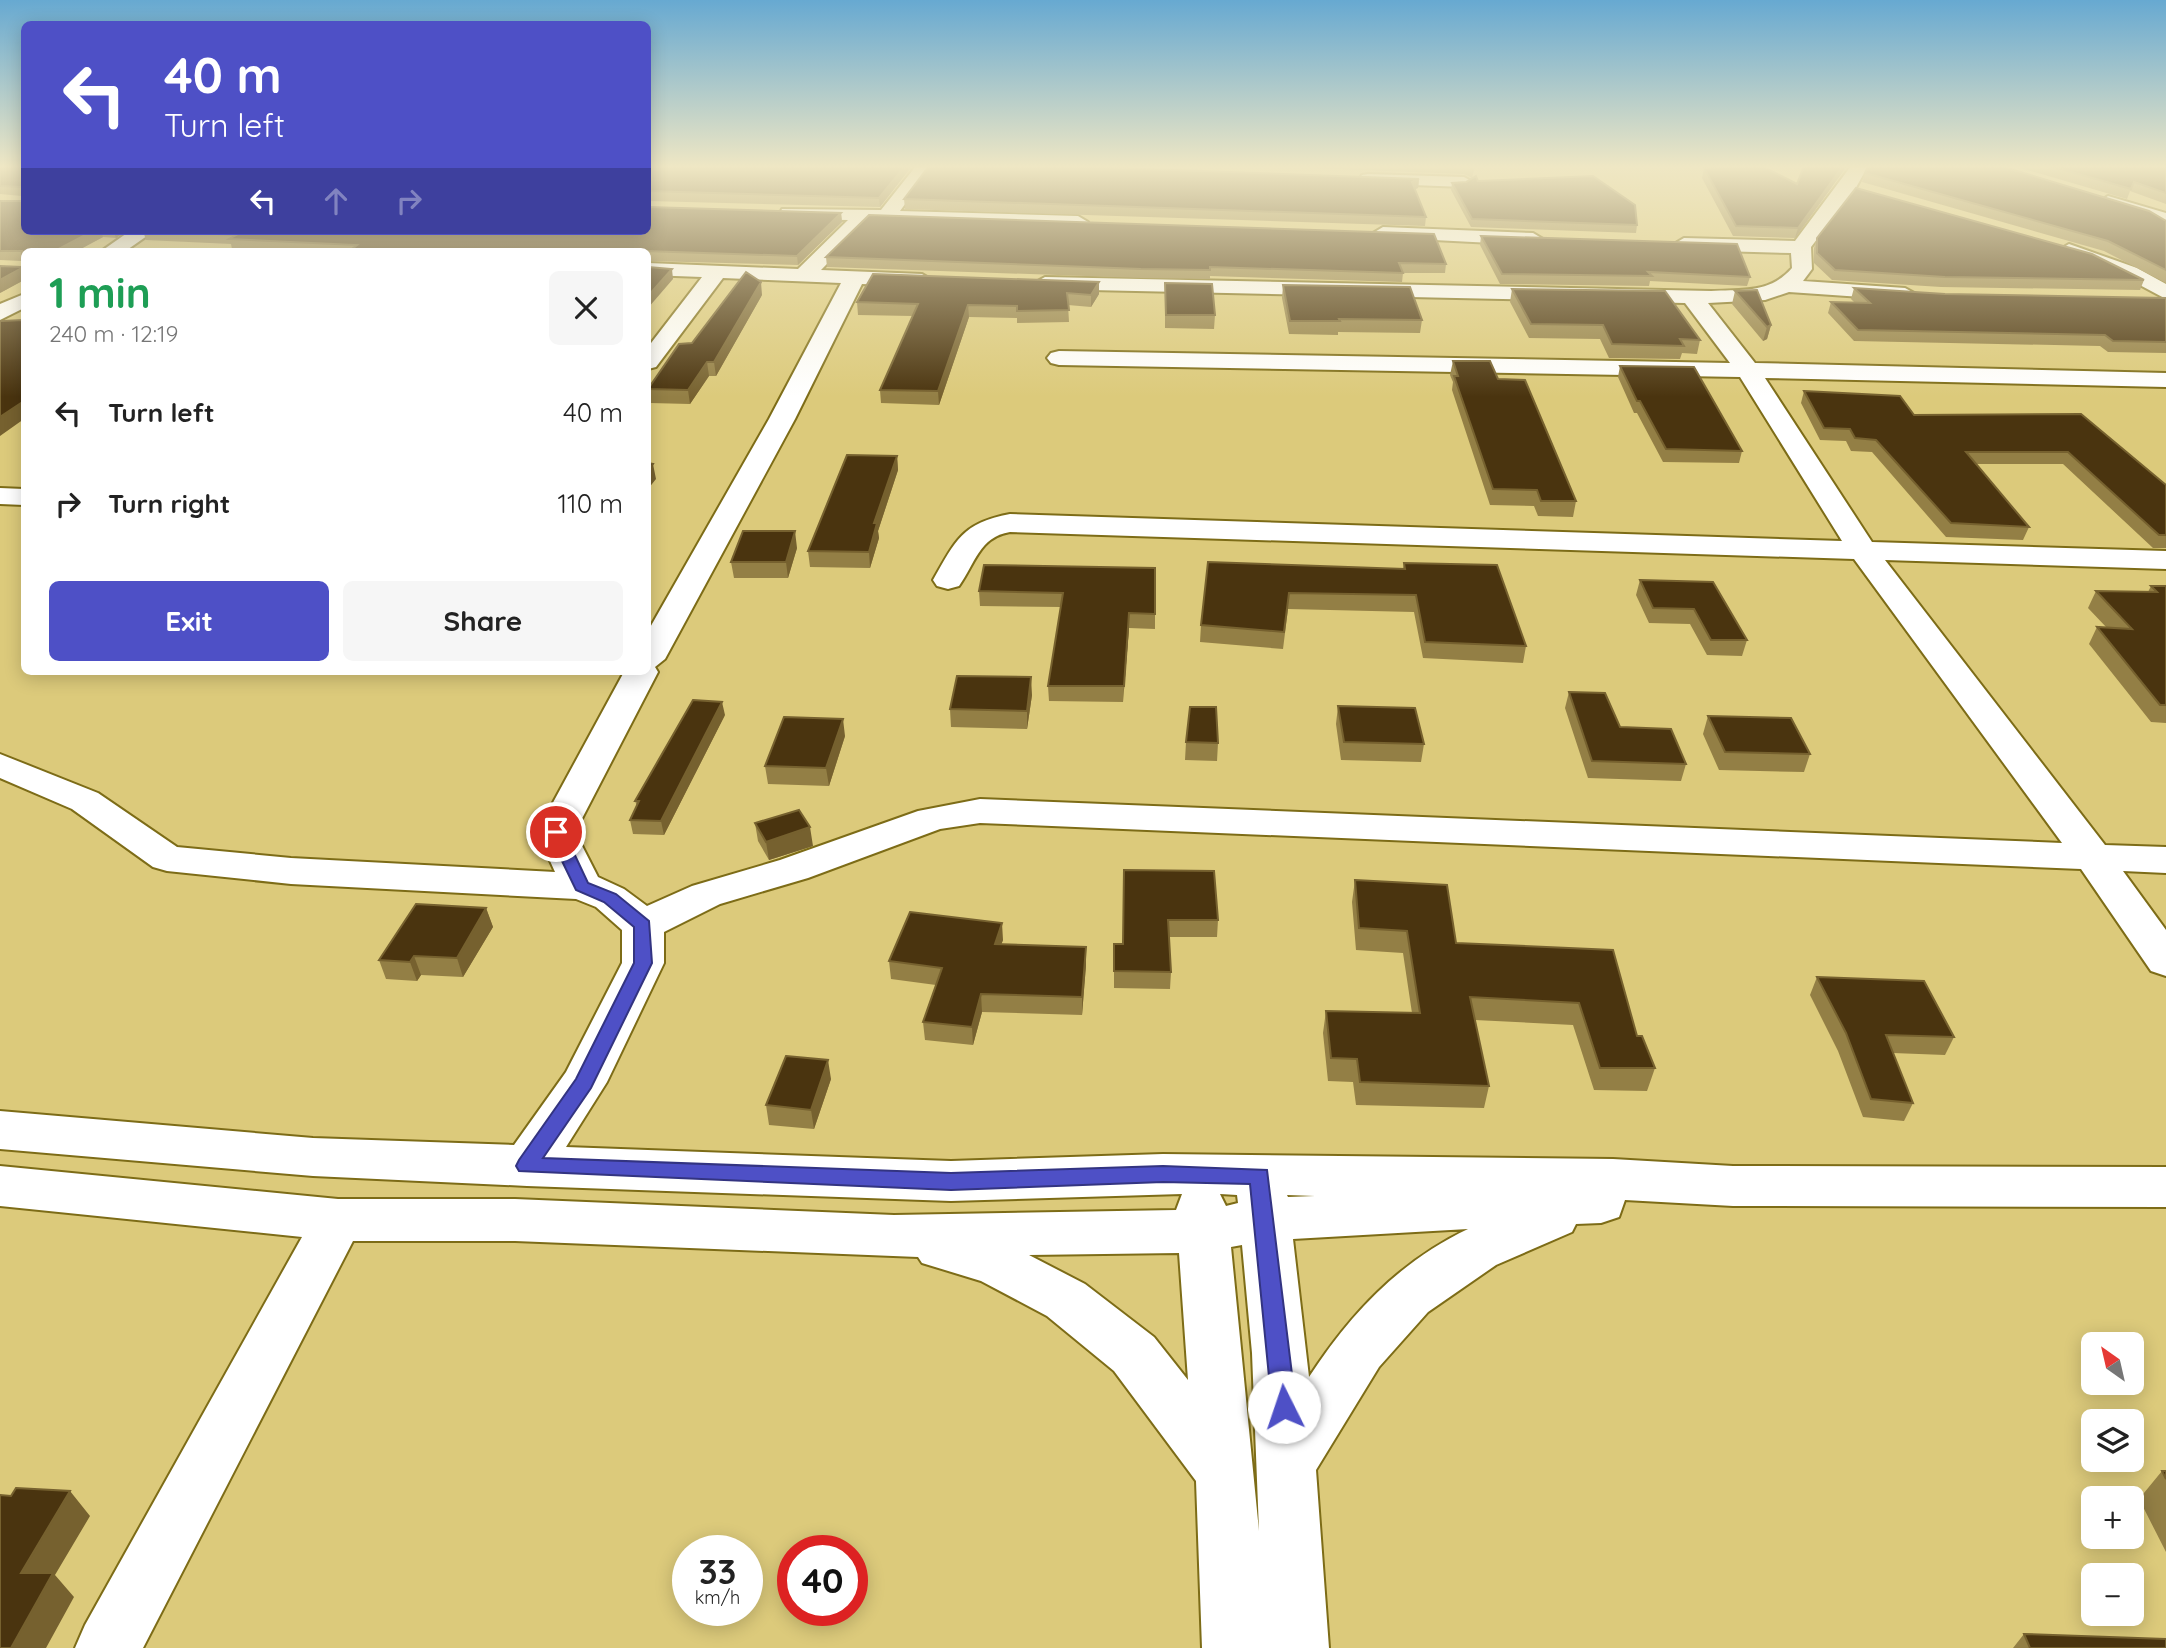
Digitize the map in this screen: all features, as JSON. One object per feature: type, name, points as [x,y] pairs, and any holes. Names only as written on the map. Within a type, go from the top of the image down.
[{"type":"street","points":[[802,276],[836,243]]},
{"type":"street","points":[[1665,243],[1801,247]]},
{"type":"street","points":[[1787,286],[1802,269],[1801,247],[1804,243]]},
{"type":"street","points":[[2047,243],[2130,272],[2166,293]]},
{"type":"street","points":[[651,269],[950,281]]},
{"type":"street","points":[[657,340],[718,271]]},
{"type":"street","points":[[651,654],[782,418],[854,278]]},
{"type":"street","points":[[1018,282],[1692,296],[1752,295],[1787,286],[1928,295]]},
{"type":"street","points":[[1692,296],[1749,372],[1863,551],[2093,857],[2166,961]]},
{"type":"street","points":[[2139,300],[2166,300]]},
{"type":"street","points":[[0,313],[21,302]]},
{"type":"street","points":[[0,325],[21,325]]},
{"type":"street","points":[[1059,358],[1162,362],[1360,361],[2166,380]]},
{"type":"street","points":[[0,496],[21,497]]},
{"type":"street","points":[[948,580],[975,535],[988,525],[1010,523],[2166,560]]},
{"type":"street","points":[[582,886],[556,832],[639,675]]},
{"type":"street","points":[[0,765],[85,801],[167,858],[291,871],[582,886],[610,898],[643,925]]},
{"type":"street","points":[[643,925],[706,895],[794,869],[932,819],[980,811],[2166,860]]},
{"type":"street","points":[[527,1166],[584,1083],[643,963],[643,925]]},
{"type":"street","points":[[0,1130],[313,1157],[527,1166],[951,1181],[1196,1175],[1263,1197],[1582,1204],[1733,1186]]},
{"type":"street","points":[[1196,1175],[1204,1231],[1225,1472],[1234,1648]]},
{"type":"street","points":[[0,1186],[338,1220],[515,1220],[894,1236],[1204,1231],[1263,1197],[1613,1179],[1733,1186],[2166,1187]]},
{"type":"street","points":[[1263,1197],[1288,1462],[1296,1648]]},
{"type":"street","points":[[1288,1462],[1370,1335],[1413,1291],[1496,1239],[1582,1204]]},
{"type":"street","points":[[108,1648],[338,1220]]},
{"type":"street","points":[[894,1236],[995,1263],[1066,1300],[1134,1354],[1225,1472]]},
{"type":"building","points":[[0,243],[70,243],[61,248],[0,251]]},
{"type":"building","points":[[312,243],[810,243],[797,256],[651,251],[651,248],[353,248],[357,245]]},
{"type":"building","points":[[840,243],[1438,243],[1446,264],[1399,263],[1403,273],[1210,267],[1210,270],[1141,269],[826,257]]},
{"type":"building","points":[[1485,243],[1737,244],[1750,277],[1648,272],[1652,276],[1502,274]]},
{"type":"building","points":[[1817,243],[2052,243],[2092,254],[2144,280],[1945,277],[1835,270],[1817,253]]},
{"type":"building","points":[[2112,243],[2166,243],[2166,270]]},
{"type":"building","points":[[0,266],[21,267],[21,269],[0,280]]},
{"type":"building","points":[[651,267],[672,269],[651,293]]},
{"type":"building","points":[[746,272],[761,282],[714,362],[707,362],[688,390],[651,389],[651,385],[679,344],[692,343]]},
{"type":"building","points":[[873,274],[1099,282],[1091,295],[1067,293],[1069,310],[1017,311],[1017,306],[968,305],[938,391],[880,390],[918,304],[857,302]]},
{"type":"building","points":[[1165,283],[1212,284],[1215,315],[1166,315]]},
{"type":"building","points":[[1283,285],[1410,287],[1422,320],[1290,321]]},
{"type":"building","points":[[1854,288],[1945,294],[2166,298],[2166,342],[2113,341],[2105,335],[1858,330],[1831,302],[1870,303]]},
{"type":"building","points":[[1512,289],[1665,291],[1700,340],[1680,339],[1684,346],[1612,344],[1603,325],[1531,324]]},
{"type":"building","points":[[1757,290],[1771,325],[1767,327],[1735,291]]},
{"type":"building","points":[[21,320],[21,403],[0,417],[0,321]]},
{"type":"building","points":[[1453,361],[1490,361],[1498,379],[1525,380],[1576,501],[1541,501],[1537,490],[1493,489],[1454,376],[1458,376]]},
{"type":"building","points":[[1620,366],[1694,367],[1742,451],[1666,449]]},
{"type":"building","points":[[1804,391],[1900,396],[1914,415],[2081,414],[2166,485],[2166,535],[2159,535],[2068,452],[1966,452],[2029,527],[1951,523],[1876,440],[1855,438],[1850,429],[1824,428]]},
{"type":"building","points":[[847,455],[897,456],[874,523],[877,523],[869,552],[808,551]]},
{"type":"building","points":[[743,531],[795,531],[786,562],[731,562]]},
{"type":"building","points":[[1208,562],[1405,569],[1404,563],[1497,565],[1526,646],[1425,642],[1416,595],[1289,593],[1284,632],[1201,625]]},
{"type":"building","points":[[984,565],[1155,568],[1155,614],[1129,613],[1124,686],[1048,686],[1063,593],[979,591]]},
{"type":"building","points":[[1640,580],[1713,582],[1747,640],[1711,640],[1694,609],[1653,608]]},
{"type":"building","points":[[2151,586],[2166,586],[2166,705],[2160,705],[2097,627],[2132,629],[2096,591],[2157,592]]},
{"type":"building","points":[[957,676],[1031,677],[1027,711],[950,709]]},
{"type":"building","points":[[1569,692],[1605,693],[1620,727],[1671,729],[1686,764],[1592,761]]},
{"type":"building","points":[[693,700],[722,702],[661,821],[630,820],[639,801],[635,801]]},
{"type":"building","points":[[1338,706],[1415,708],[1424,744],[1344,742]]},
{"type":"building","points":[[1190,707],[1216,707],[1218,743],[1186,742]]},
{"type":"building","points":[[1708,716],[1791,718],[1810,754],[1725,752]]},
{"type":"building","points":[[784,717],[843,719],[826,768],[765,766]]},
{"type":"building","points":[[799,810],[810,827],[766,842],[755,823]]},
{"type":"building","points":[[1124,870],[1214,871],[1218,920],[1168,920],[1171,972],[1114,971],[1114,944],[1123,944]]},
{"type":"building","points":[[1355,880],[1447,885],[1456,943],[1613,950],[1637,1036],[1642,1036],[1655,1068],[1600,1068],[1579,1003],[1470,997],[1489,1086],[1360,1082],[1357,1059],[1331,1058],[1326,1011],[1420,1013],[1407,931],[1359,928]]},
{"type":"building","points":[[416,904],[486,908],[457,958],[414,956],[410,962],[379,960]]},
{"type":"building","points":[[910,912],[1002,923],[995,944],[1086,947],[1082,997],[981,994],[972,1027],[923,1022],[942,968],[889,961]]},
{"type":"building","points":[[1817,977],[1924,981],[1954,1037],[1886,1035],[1913,1103],[1871,1099],[1846,1033]]},
{"type":"building","points":[[786,1056],[828,1060],[811,1110],[766,1105]]},
{"type":"building","points":[[16,1488],[70,1491],[21,1573],[53,1573],[11,1648],[0,1648],[0,1495],[11,1496]]},
{"type":"building","points":[[2024,1634],[2166,1639],[2166,1648],[2030,1648]]},
{"type":"route","points":[[556,832],[582,886],[610,898],[643,925],[643,963],[584,1083],[527,1166],[951,1181],[1163,1174],[1259,1176],[1266,1219],[1284,1407]]}]
